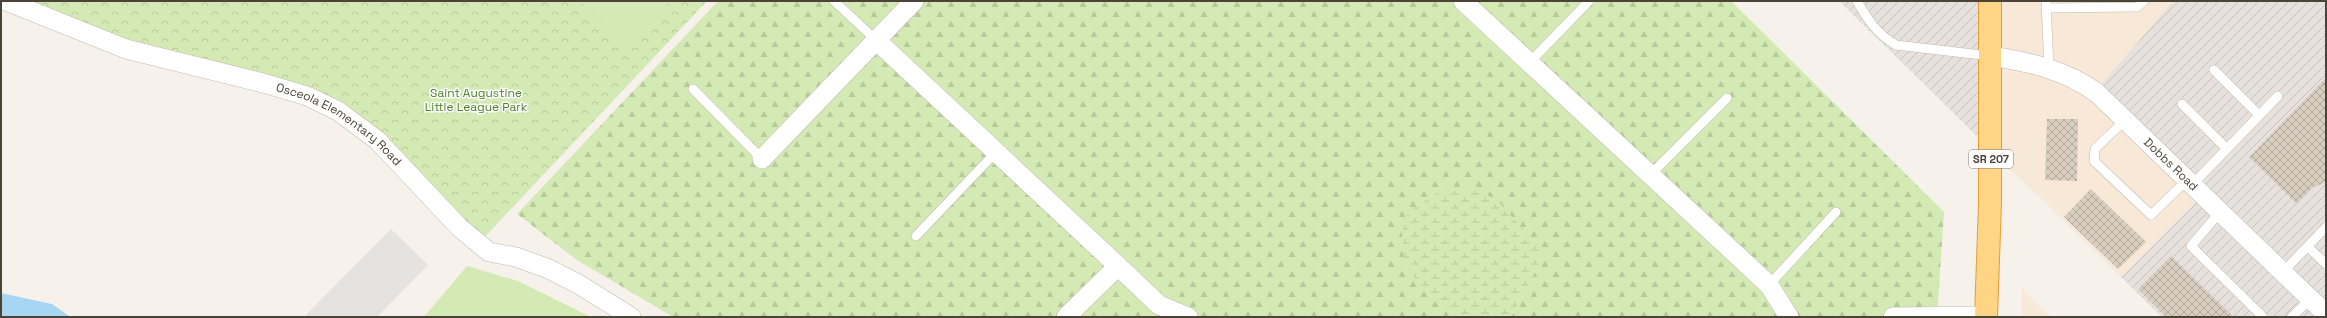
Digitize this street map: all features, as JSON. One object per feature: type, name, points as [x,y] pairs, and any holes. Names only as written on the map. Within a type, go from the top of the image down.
[{"type":"highway","name":"SR 207","points":[[1986,317],[1990,203],[1990,1]]},
{"type":"street","name":"Osceola Elementary Road","points":[[6,1],[126,49],[263,82],[307,96],[338,111],[377,140],[460,228],[489,252],[516,257],[549,269],[580,285],[631,317]]},
{"type":"street","points":[[762,159],[914,1]]},
{"type":"street","points":[[1463,1],[1649,176],[1769,285],[1789,317]]},
{"type":"street","points":[[876,40],[1159,305],[1188,317]]},
{"type":"street","name":"Dobbs Road","points":[[1991,56],[2030,63],[2049,69],[2080,80],[2097,93],[2326,314]]},
{"type":"street","points":[[1066,317],[1118,266]]},
{"type":"street","points":[[1893,317],[1986,317]]},
{"type":"lane","points":[[834,1],[876,40]]},
{"type":"lane","points":[[1529,63],[1589,1]]},
{"type":"lane","points":[[2049,69],[2046,5],[2138,7],[2144,1]]},
{"type":"lane","points":[[1861,4],[1869,23],[1884,37],[1896,45],[1991,56]]},
{"type":"lane","points":[[2214,70],[2259,115]]},
{"type":"lane","points":[[692,89],[762,159]]},
{"type":"lane","points":[[2125,120],[2095,149],[2094,161],[2151,215],[2226,149],[2278,96]]},
{"type":"lane","points":[[1649,176],[1727,98]]},
{"type":"lane","points":[[2182,104],[2226,149]]},
{"type":"lane","points":[[916,236],[996,152]]},
{"type":"lane","points":[[1769,285],[1836,212]]},
{"type":"lane","points":[[2220,212],[2192,246],[2263,317]]},
{"type":"lane","points":[[2283,272],[2326,227]]},
{"type":"lane","points":[[2308,247],[2326,264]]},
{"type":"lane","points":[[2292,317],[2310,299]]},
{"type":"shaded area","points":[[1839,1],[1981,1],[1982,141]]},
{"type":"shaded area","points":[[1999,1],[2173,1],[2101,85],[2085,73],[2062,64],[2032,54],[2000,49]]},
{"type":"shaded area","points":[[2173,1],[2326,1],[2326,303],[2101,85]]},
{"type":"shaded area","points":[[2000,67],[2029,71],[2077,88],[2092,99],[2197,201],[2121,277],[2000,159]]},
{"type":"shaded area","points":[[2197,201],[2316,317],[2162,317],[2121,277]]},
{"type":"shaded area","points":[[391,229],[428,265],[377,317],[304,317]]},
{"type":"shaded area","points":[[2022,288],[2051,317],[2022,317]]},
{"type":"green space","name":"Saint Augustine Little League Park","points":[[6,1],[707,1],[478,244],[377,140],[263,83]]},
{"type":"green space","points":[[579,1],[670,1],[656,19],[626,46]]},
{"type":"green space","points":[[718,1],[1731,1],[1944,212],[1937,317],[1511,317],[1533,277],[1455,316],[1457,317],[673,317],[577,260],[517,214]]},
{"type":"green space","points":[[1476,189],[1497,200],[1542,251],[1533,277],[1511,317],[1457,317],[1431,299],[1404,265],[1402,232],[1409,211],[1437,193]]},
{"type":"green space","points":[[467,266],[518,281],[591,317],[424,317]]},
{"type":"water","points":[[1,293],[52,304],[69,316],[86,317],[1,317]]},
{"type":"building","points":[[2326,78],[2326,182],[2312,188],[2296,203],[2249,157]]},
{"type":"building","points":[[2047,119],[2078,119],[2077,181],[2045,180]]},
{"type":"building","points":[[2091,189],[2146,242],[2118,269],[2064,217]]},
{"type":"building","points":[[2171,256],[2234,317],[2166,317],[2138,289]]}]
